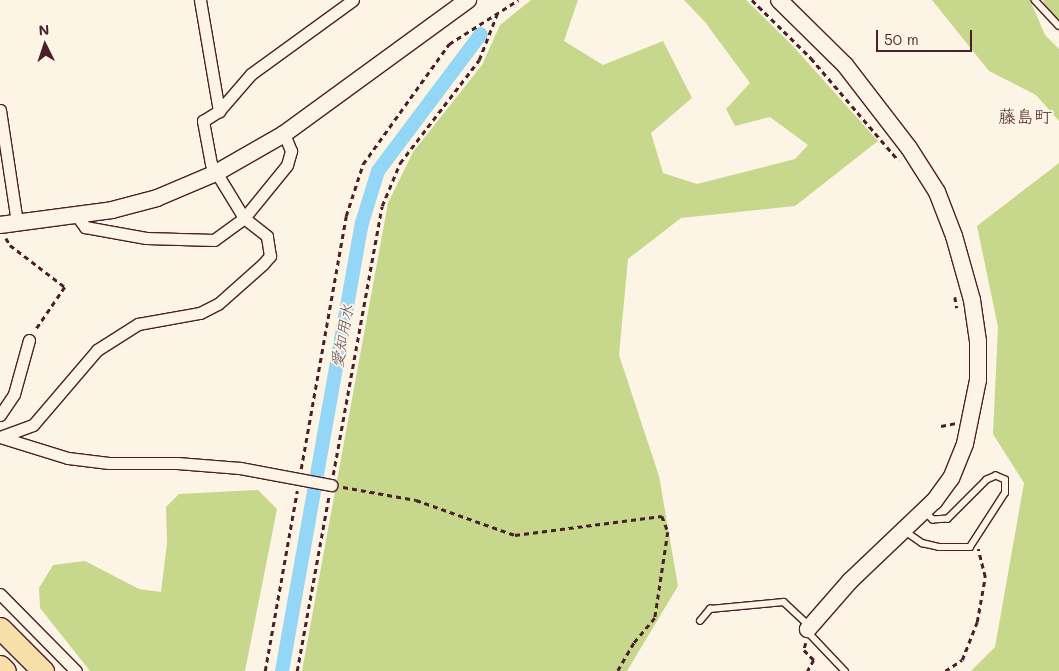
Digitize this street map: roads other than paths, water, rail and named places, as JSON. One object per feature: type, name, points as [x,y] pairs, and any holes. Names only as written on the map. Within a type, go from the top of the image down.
[{"type":"highway","points":[[0,628],[43,671]]},
{"type":"highway","points":[[0,666],[5,671]]},
{"type":"street","points":[[200,0],[219,111]]},
{"type":"street","points":[[0,437],[33,425],[98,350],[138,324],[200,313],[218,304],[240,286],[270,256],[267,236],[244,218],[216,173],[203,130],[204,121],[219,111],[251,74],[353,0]]},
{"type":"street","points":[[2,229],[17,222],[77,216],[157,198],[216,173],[284,134],[468,0]]},
{"type":"street","points":[[779,0],[845,65],[900,135],[937,192],[954,236],[972,300],[978,341],[978,380],[965,444],[955,470],[923,511],[850,581],[809,630]]},
{"type":"street","points":[[0,110],[17,222]]},
{"type":"street","points":[[77,216],[86,227],[146,238],[198,242],[214,240],[244,218],[290,159],[291,151],[284,134]]},
{"type":"street","points":[[0,415],[14,394],[29,340]]},
{"type":"street","points":[[0,437],[68,458],[109,463],[177,463],[240,468],[331,485]]},
{"type":"street","points":[[0,594],[76,671]]},
{"type":"lane","points":[[1035,0],[1059,26]]},
{"type":"lane","points":[[903,530],[922,543],[939,547],[970,547],[1005,493],[1005,480],[996,476],[987,480],[948,519],[933,520],[923,511]]},
{"type":"lane","points":[[700,621],[710,609],[784,602],[845,671]]},
{"type":"waterway","name":"愛知用水","points":[[282,671],[362,223],[378,171],[481,34]]},
{"type":"district","name":"藤島町","points":[[1025,116]]}]
